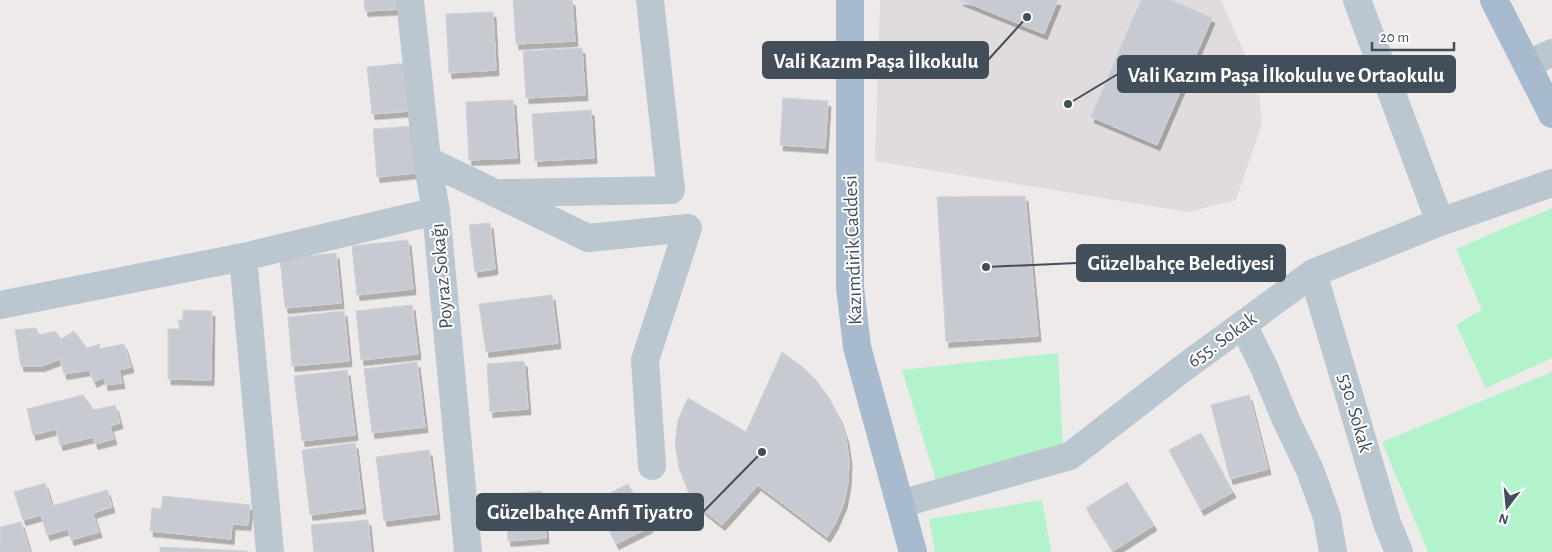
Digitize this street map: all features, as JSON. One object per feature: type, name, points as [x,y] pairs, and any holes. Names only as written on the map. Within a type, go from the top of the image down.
[{"type":"main road","name":"Kazımdirik Caddesi","points":[[850,0],[850,287],[857,346],[913,552]]},
{"type":"main road","points":[[1494,0],[1552,114]]},
{"type":"street","name":"Poyraz Sokağı","points":[[410,0],[426,160],[436,211],[468,552]]},
{"type":"street","points":[[496,193],[671,190],[650,0]]},
{"type":"street","points":[[1357,0],[1440,222]]},
{"type":"street","points":[[1527,64],[1552,54]]},
{"type":"street","points":[[426,160],[588,238],[688,228],[645,360],[652,466]]},
{"type":"street","name":"655. Sokak","points":[[900,504],[1070,456],[1182,369],[1313,273],[1440,222],[1552,183]]},
{"type":"street","points":[[0,305],[244,257],[436,211]]},
{"type":"street","points":[[244,257],[270,552]]},
{"type":"street","name":"530. Sokak","points":[[1313,273],[1387,523],[1399,552]]},
{"type":"street","points":[[1242,325],[1264,367],[1286,420],[1310,470],[1327,517],[1333,552]]},
{"type":"shaded area","points":[[880,0],[1221,0],[1258,84],[1262,123],[1236,200],[1188,212],[875,161]]},
{"type":"green space","points":[[1552,208],[1552,358],[1486,388],[1456,325],[1482,310],[1456,249]]},
{"type":"green space","points":[[1058,353],[1063,445],[936,480],[902,370]]},
{"type":"green space","points":[[1552,372],[1552,552],[1428,552],[1382,442]]},
{"type":"green space","points":[[1042,500],[1051,552],[935,552],[929,519]]},
{"type":"building","points":[[364,0],[404,0],[405,9],[365,11]]},
{"type":"building","points":[[513,0],[572,0],[575,41],[516,44]]},
{"type":"building","points":[[960,0],[1058,0],[1044,34]]},
{"type":"building","points":[[1141,0],[1171,0],[1212,18],[1157,145],[1091,117]]},
{"type":"building","points":[[493,12],[496,70],[449,73],[446,14]]},
{"type":"building","points":[[582,48],[585,95],[526,98],[523,51]]},
{"type":"building","points":[[408,63],[411,111],[372,114],[367,67]]},
{"type":"building","points":[[783,98],[828,101],[825,148],[780,145]]},
{"type":"building","points":[[513,100],[517,158],[469,160],[466,102]]},
{"type":"building","points":[[591,110],[594,158],[535,161],[532,114]]},
{"type":"building","points":[[413,126],[416,173],[377,177],[373,129]]},
{"type":"building","points":[[1025,196],[1038,336],[946,342],[937,197]]},
{"type":"building","points":[[490,223],[495,269],[475,272],[469,225]]},
{"type":"building","points":[[408,240],[413,289],[357,295],[352,246]]},
{"type":"building","points":[[336,253],[341,303],[285,308],[280,259]]},
{"type":"building","points":[[552,295],[558,343],[486,352],[479,304]]},
{"type":"building","points":[[412,305],[418,354],[361,360],[356,311]]},
{"type":"building","points":[[183,310],[212,311],[211,380],[168,379],[168,329],[180,329],[178,321],[183,319]]},
{"type":"building","points":[[344,311],[349,361],[292,366],[288,317]]},
{"type":"building","points":[[36,328],[39,335],[55,331],[61,339],[74,331],[87,348],[100,344],[99,349],[124,344],[131,367],[119,370],[122,383],[105,385],[104,377],[94,382],[89,370],[64,374],[60,359],[42,366],[21,366],[15,330]]},
{"type":"building","points":[[782,352],[816,380],[829,398],[839,417],[846,438],[849,460],[848,482],[844,503],[827,537],[758,485],[722,525],[703,510],[688,491],[679,468],[675,444],[678,420],[688,398],[746,432]]},
{"type":"building","points":[[524,361],[528,409],[490,412],[487,364]]},
{"type":"building","points":[[417,362],[425,427],[372,433],[364,369]]},
{"type":"building","points":[[347,370],[355,435],[302,441],[294,376]]},
{"type":"building","points":[[83,395],[94,410],[115,405],[120,423],[110,426],[114,439],[95,444],[93,437],[60,445],[56,429],[33,435],[27,409]]},
{"type":"building","points":[[1249,395],[1268,469],[1230,479],[1211,405]]},
{"type":"building","points":[[1201,433],[1233,492],[1201,510],[1169,450]]},
{"type":"building","points":[[355,443],[363,508],[310,515],[302,450]]},
{"type":"building","points":[[429,450],[437,514],[384,521],[376,457]]},
{"type":"building","points":[[1127,482],[1154,525],[1113,551],[1086,508]]},
{"type":"building","points":[[45,483],[52,506],[107,490],[112,507],[93,513],[99,532],[71,540],[68,529],[47,535],[41,515],[23,520],[14,492]]},
{"type":"building","points":[[628,484],[650,527],[616,544],[594,501]]},
{"type":"building","points":[[542,491],[546,538],[508,541],[505,494]]},
{"type":"building","points":[[163,496],[250,505],[248,525],[232,524],[231,539],[150,531],[152,508],[161,509]]},
{"type":"building","points":[[368,520],[371,552],[314,552],[311,525]]},
{"type":"building","points":[[21,522],[30,552],[0,552],[0,527]]},
{"type":"building","points":[[160,547],[247,551],[247,552],[160,552]]},
{"type":"place","name":"Vali Kazım Paşa İlkokulu","points":[[1027,17]]},
{"type":"place","name":"Vali Kazım Paşa İlkokulu ve Ortaokulu","points":[[1068,104]]},
{"type":"place","name":"Güzelbahçe Belediyesi","points":[[986,267]]},
{"type":"place","name":"Güzelbahçe Amfi Tiyatro","points":[[762,452]]}]
